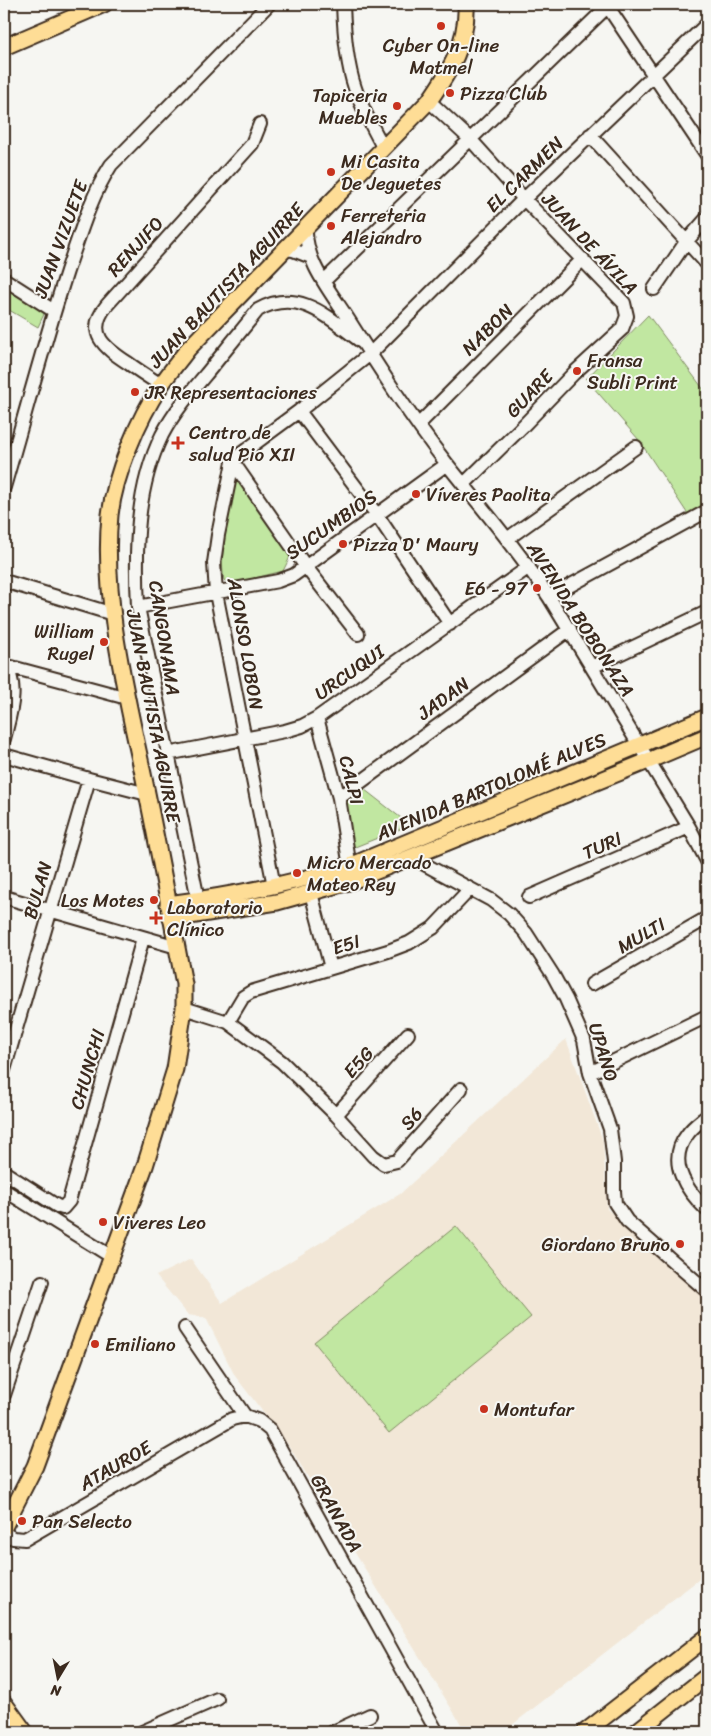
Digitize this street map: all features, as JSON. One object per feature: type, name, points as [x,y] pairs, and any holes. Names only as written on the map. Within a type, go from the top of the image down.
[{"type":"main road","points":[[4,47],[104,4]]},
{"type":"main road","name":"JUAN BAUTISTA AGUIRRE","points":[[4,1527],[35,1466],[145,1166],[175,1069],[184,1008],[184,984],[127,698],[113,614],[110,568],[110,514],[125,457],[141,420],[160,385],[188,350],[429,101],[447,75],[458,53],[464,31],[466,4]]},
{"type":"main road","name":"AVENIDA BARTOLOMÉ ALVES","points":[[170,911],[199,907],[277,902],[311,893],[707,718]]},
{"type":"main road","name":"AVENIDA BARTOLOMÉ ALVES","points":[[199,907],[274,886],[308,879],[351,874],[412,857],[707,736]]},
{"type":"main road","points":[[585,1732],[707,1637]]},
{"type":"main road","points":[[636,1732],[707,1676]]},
{"type":"main road","points":[[4,1704],[25,1732]]},
{"type":"street","name":"JUAN VIZUETE","points":[[4,487],[54,311],[98,184],[111,165],[269,4]]},
{"type":"street","points":[[343,4],[347,46],[355,87],[383,148]]},
{"type":"street","points":[[324,281],[471,140],[607,5],[707,155]]},
{"type":"street","name":"EL CARMEN","points":[[370,354],[524,199],[707,24]]},
{"type":"street","name":"JUAN DE ÁVILA","points":[[429,101],[471,140],[524,199],[624,303],[627,316],[622,329]]},
{"type":"street","name":"RENJIFO","points":[[160,385],[104,346],[98,334],[100,316],[107,305],[248,149],[256,137],[260,124]]},
{"type":"street","points":[[590,135],[707,264]]},
{"type":"street","points":[[654,289],[686,242],[707,218]]},
{"type":"street","name":"AVENIDA BOBONAZA","points":[[306,227],[305,237],[311,257],[370,354],[418,425],[507,539],[549,597],[689,827],[707,860]]},
{"type":"street","points":[[284,249],[311,257]]},
{"type":"street","name":"NABON","points":[[418,425],[583,260]]},
{"type":"street","points":[[4,279],[54,311]]},
{"type":"street","name":"CANGONAMA","points":[[199,907],[138,607],[135,563],[139,518],[145,482],[153,455],[176,412],[258,310],[270,303],[282,300],[294,301],[324,314],[363,342]]},
{"type":"street","name":"GUARE","points":[[464,484],[574,373],[622,329]]},
{"type":"street","points":[[358,634],[306,567],[234,462],[238,456],[299,411],[370,354]]},
{"type":"street","points":[[299,411],[377,515],[450,624]]},
{"type":"street","points":[[507,539],[636,447]]},
{"type":"street","name":"ALONSO LOBON","points":[[234,462],[218,535],[214,563],[216,593],[274,886]]},
{"type":"street","name":"SUCUMBIOS","points":[[138,607],[278,581],[294,575],[447,464]]},
{"type":"street","points":[[549,597],[707,512]]},
{"type":"street","name":"URCUQUI","points":[[167,754],[286,731],[302,726],[317,718],[529,568]]},
{"type":"street","points":[[4,581],[113,614]]},
{"type":"street","points":[[592,667],[707,612]]},
{"type":"street","name":"JADAN","points":[[339,798],[570,629]]},
{"type":"street","points":[[5,664],[127,698]]},
{"type":"street","points":[[4,740],[14,698],[12,682],[5,664]]},
{"type":"street","name":"CALPI","points":[[317,718],[339,798],[351,874]]},
{"type":"street","points":[[4,754],[147,794]]},
{"type":"street","name":"BULAN","points":[[4,1070],[89,779]]},
{"type":"street","name":"TURI","points":[[529,897],[689,827]]},
{"type":"street","name":"UPANO","points":[[412,857],[491,900],[509,914],[526,933],[566,999],[584,1040],[590,1073],[610,1129],[614,1162],[614,1191],[618,1209],[627,1221],[707,1292]]},
{"type":"street","name":"E5I","points":[[228,1022],[243,997],[251,992],[409,943],[433,928],[470,889]]},
{"type":"street","points":[[311,893],[331,968]]},
{"type":"street","points":[[4,897],[177,947]]},
{"type":"street","name":"MULTI","points":[[592,984],[707,918]]},
{"type":"street","name":"CHUNCHI","points":[[4,1172],[57,1206],[63,1208],[69,1201],[143,938]]},
{"type":"street","points":[[184,1008],[228,1022],[282,1062],[336,1115]]},
{"type":"street","points":[[590,1073],[707,1016]]},
{"type":"street","name":"E5G","points":[[336,1115],[408,1034]]},
{"type":"street","name":"S6","points":[[336,1115],[372,1156],[384,1164],[397,1162],[461,1089]]},
{"type":"street","points":[[707,1116],[686,1136],[681,1146],[679,1171],[684,1184],[694,1198],[707,1210]]},
{"type":"street","points":[[7,1196],[112,1257]]},
{"type":"street","points":[[4,1395],[42,1282]]},
{"type":"street","name":"GRANADA","points":[[185,1328],[245,1416],[259,1421],[270,1430],[437,1732]]},
{"type":"street","name":"ATAUROE","points":[[4,1533],[13,1538],[25,1539],[232,1419],[245,1416]]},
{"type":"street","points":[[142,1732],[217,1699]]},
{"type":"street","points":[[333,1732],[370,1715]]},
{"type":"shaded area","name":"Montufar","points":[[566,1039],[603,1141],[607,1209],[707,1298],[707,1573],[503,1732],[466,1732],[287,1443],[235,1376],[206,1318],[188,1315],[156,1276],[191,1259],[222,1303],[400,1194]]},
{"type":"green space","points":[[4,285],[45,312],[38,327],[4,307]]},
{"type":"green space","points":[[648,315],[707,394],[707,506],[689,516],[639,440],[586,379]]},
{"type":"green space","points":[[237,474],[291,555],[283,571],[230,584],[224,580],[223,555],[226,527]]},
{"type":"green space","points":[[360,786],[410,825],[350,849],[342,800]]},
{"type":"green space","points":[[456,1226],[531,1317],[389,1433],[314,1342]]},
{"type":"place","name":"Cyber On-line Matmel","points":[[441,26]]},
{"type":"place","name":"Pizza Club","points":[[450,93]]},
{"type":"place","name":"Tapiceria Muebles","points":[[397,106]]},
{"type":"place","name":"Mi Casita De Jeguetes","points":[[331,172]]},
{"type":"place","name":"Ferreteria Alejandro","points":[[331,226]]},
{"type":"place","name":"Fransa Subli Print","points":[[577,371]]},
{"type":"place","name":"JR Representaciones","points":[[135,392]]},
{"type":"place","name":"Centro de salud Pio XII","points":[[178,443]]},
{"type":"place","name":"Víveres Paolita","points":[[416,494]]},
{"type":"place","name":"Pizza D' Maury","points":[[343,544]]},
{"type":"place","name":"E6 - 97","points":[[537,588]]},
{"type":"place","name":"William Rugel","points":[[104,642]]},
{"type":"place","name":"Micro Mercado Mateo Rey","points":[[297,873]]},
{"type":"place","name":"Los Motes","points":[[154,900]]},
{"type":"place","name":"Laboratorio Clínico","points":[[156,918]]},
{"type":"place","name":"Viveres Leo","points":[[103,1222]]},
{"type":"place","name":"Giordano Bruno","points":[[680,1244]]},
{"type":"place","name":"Emiliano","points":[[95,1344]]},
{"type":"place","name":"Montufar","points":[[484,1409]]},
{"type":"place","name":"Pan Selecto","points":[[22,1521]]}]
